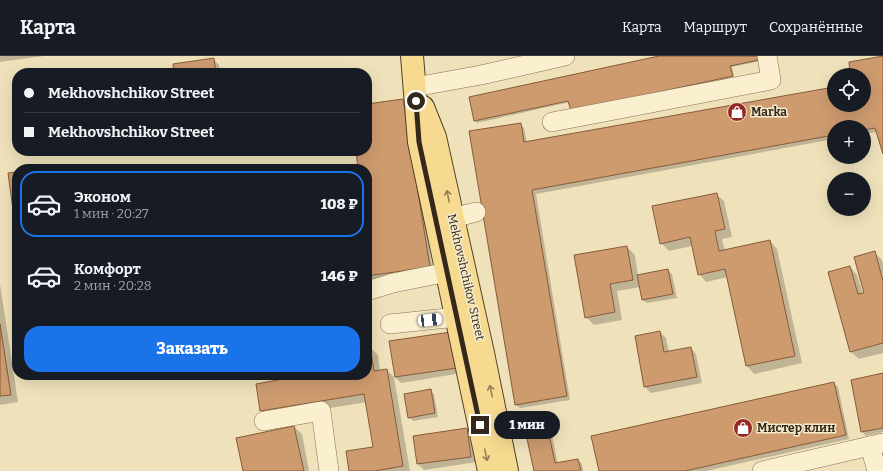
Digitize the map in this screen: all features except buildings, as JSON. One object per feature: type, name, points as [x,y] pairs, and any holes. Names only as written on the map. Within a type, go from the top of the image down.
[{"type":"main road","name":"Mekhovshchikov Street","points":[[412,56],[419,142],[490,471]]},
{"type":"main road","name":"Mekhovshchikov Street","points":[[415,87],[435,137],[485,361],[507,471]]},
{"type":"street","points":[[415,87],[481,75],[565,56]]},
{"type":"street","points":[[552,122],[771,80],[767,56]]},
{"type":"street","points":[[453,218],[476,212]]},
{"type":"street","points":[[372,289],[393,283],[448,272]]},
{"type":"street","points":[[390,324],[457,317]]},
{"type":"street","points":[[264,421],[321,411],[329,471]]},
{"type":"street","points":[[762,471],[876,445],[877,471]]},
{"type":"place","name":"Marka","points":[[737,112]]},
{"type":"place","name":"Мистер клин","points":[[743,428]]},
{"type":"route","points":[[416,101],[419,142],[480,425]]}]
